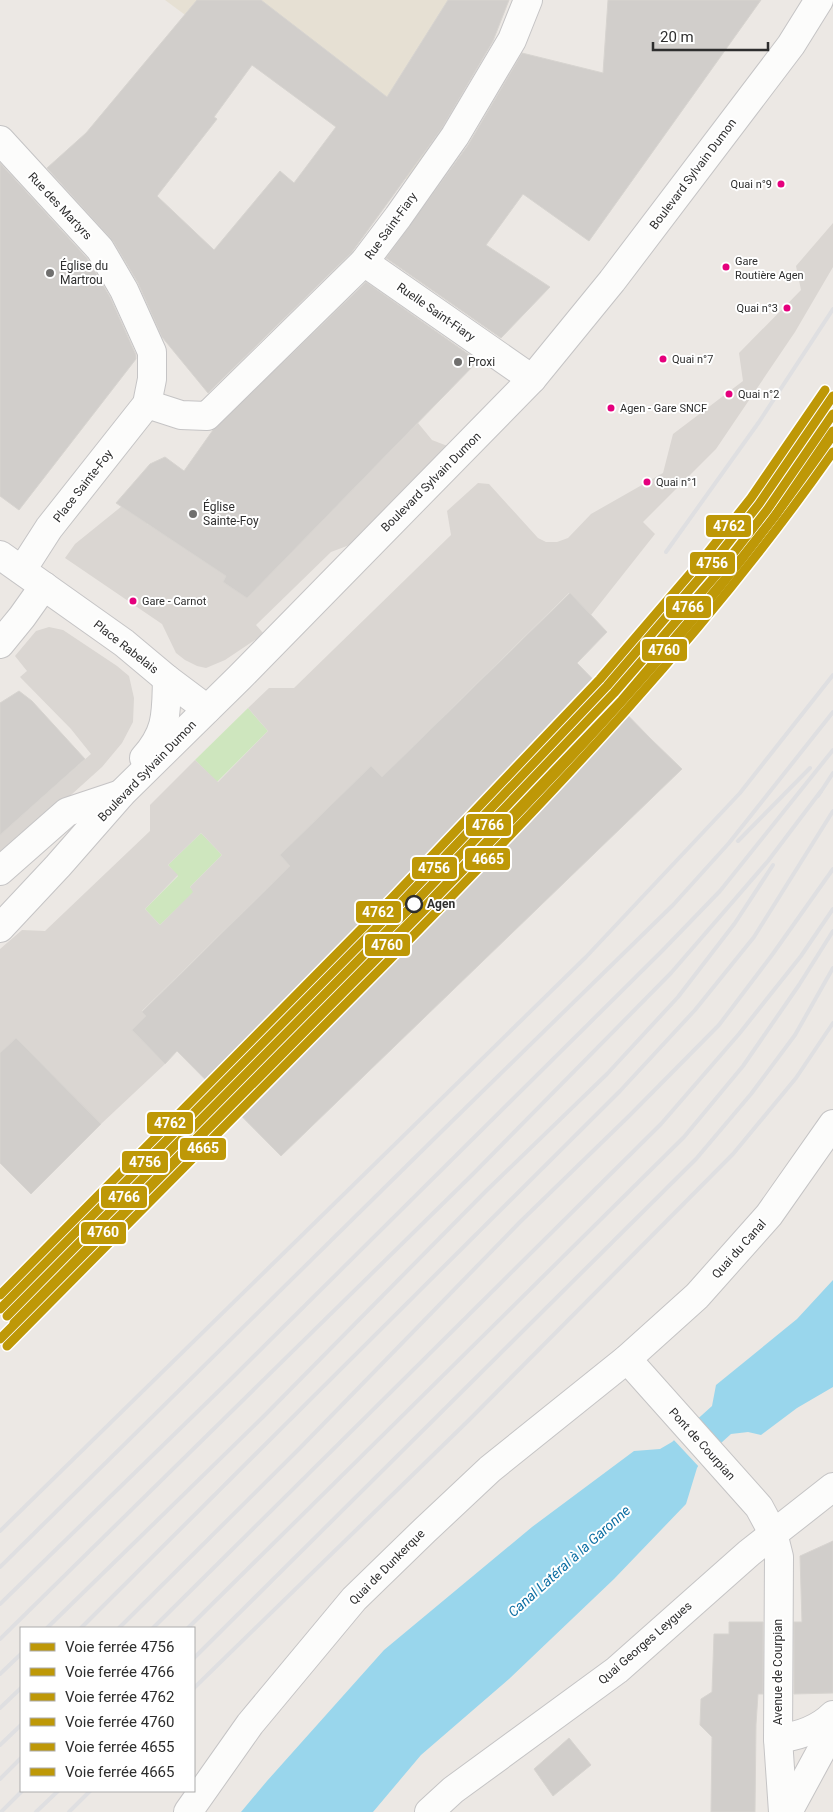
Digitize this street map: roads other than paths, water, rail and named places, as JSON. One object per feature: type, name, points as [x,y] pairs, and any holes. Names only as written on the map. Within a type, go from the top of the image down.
[{"type":"street","name":"Rue Saint-Fiary","points":[[147,404],[181,414],[207,416],[364,262],[455,136],[512,40],[528,0]]},
{"type":"street","name":"Boulevard Sylvain Dumon","points":[[113,797],[207,709],[460,455],[532,379],[612,281],[791,45],[819,0]]},
{"type":"street","name":"Rue des Martyrs","points":[[4,144],[100,249],[124,290],[152,352],[152,379],[147,404]]},
{"type":"street","name":"Ruelle Saint-Fiary","points":[[364,262],[532,379]]},
{"type":"street","name":"Place Sainte-Foy","points":[[22,570],[49,528],[147,404]]},
{"type":"street","name":"Place Rabelais","points":[[0,554],[124,643],[207,709]]},
{"type":"street","points":[[0,644],[44,586]]},
{"type":"street","points":[[0,928],[58,866],[75,829],[113,797],[156,745],[166,718],[167,679]]},
{"type":"street","points":[[0,871],[67,812],[113,797]]},
{"type":"street","name":"Quai du Canal","points":[[636,1369],[697,1296],[769,1215],[833,1124]]},
{"type":"street","name":"Pont de Courpian","points":[[636,1369],[759,1507],[773,1533]]},
{"type":"street","name":"Quai de Dunkerque","points":[[188,1812],[250,1724],[354,1599],[424,1530],[490,1469],[636,1369]]},
{"type":"street","name":"Quai Georges Leygues","points":[[430,1812],[453,1790],[617,1670],[773,1533],[799,1516],[833,1487]]},
{"type":"street","name":"Avenue de Courpian","points":[[773,1533],[779,1557],[778,1739],[783,1812]]},
{"type":"street","points":[[778,1739],[795,1737],[814,1729],[833,1715]]},
{"type":"street","points":[[788,1812],[833,1729]]},
{"type":"water","name":"Canal Latéral à la Garonne","points":[[833,1280],[833,1387],[797,1408],[761,1435],[748,1432],[731,1434],[701,1461],[686,1504],[614,1579],[509,1679],[421,1755],[373,1812],[241,1812],[384,1650],[532,1527],[634,1451],[660,1449],[672,1442],[712,1406],[716,1385],[797,1319]]},
{"type":"railway","points":[[666,552],[759,422],[833,309]]},
{"type":"railway","points":[[0,1531],[586,957],[740,793],[833,675]]},
{"type":"railway","points":[[0,1567],[673,905],[729,843],[833,712]]},
{"type":"railway","points":[[0,1604],[231,1379],[662,951],[720,891],[833,750]]},
{"type":"railway","points":[[738,841],[810,768]]},
{"type":"railway","points":[[818,796],[833,773]]},
{"type":"railway","points":[[0,1639],[473,1174],[671,973],[768,861],[821,791]]},
{"type":"railway","points":[[82,1627],[620,1091],[695,1010],[754,937],[833,811]]},
{"type":"railway","points":[[48,1627],[265,1415],[486,1191],[607,1074],[678,997],[735,923],[773,865]]},
{"type":"railway","points":[[120,1627],[299,1449],[520,1222],[719,1025],[833,869]]},
{"type":"railway","points":[[154,1627],[661,1124],[739,1034],[801,956],[833,909]]},
{"type":"railway","points":[[189,1627],[684,1137],[743,1066],[799,985],[833,931]]},
{"type":"railway","points":[[195,1657],[696,1159],[751,1094],[795,1035],[833,968]]},
{"type":"railway","points":[[195,1687],[470,1419],[733,1154],[796,1078],[833,1023]]},
{"type":"railway","points":[[0,1674],[20,1655]]},
{"type":"railway","points":[[0,1708],[20,1689]]},
{"type":"railway","points":[[0,1745],[20,1726]]},
{"type":"railway","points":[[0,1779],[20,1759]]},
{"type":"railway","points":[[1,1812],[21,1792]]},
{"type":"railway","points":[[36,1812],[57,1792]]},
{"type":"railway","points":[[69,1812],[89,1792]]},
{"type":"rail line","name":"4762","points":[[0,1295],[392,898],[600,679],[702,560],[751,498],[825,390]]},
{"type":"rail line","name":"4756","points":[[0,1309],[399,905],[607,686],[710,566],[759,504],[833,396]]},
{"type":"rail line","name":"4766","points":[[7,1316],[406,912],[614,693],[718,573],[767,510],[833,414]]},
{"type":"rail line","name":"4760","points":[[14,1323],[413,919],[622,700],[725,579],[775,516],[833,431]]},
{"type":"rail line","name":"4655","points":[[0,1339],[427,908],[583,744],[658,660],[731,573],[833,435]]},
{"type":"rail line","name":"4665","points":[[7,1346],[403,946],[573,769],[682,646],[734,583],[785,519],[833,452]]},
{"type":"place","name":"Quai n°9","points":[[781,184]]},
{"type":"place","name":"Gare Routière Agen","points":[[726,267]]},
{"type":"place","name":"Église du Martrou","points":[[50,273]]},
{"type":"place","name":"Quai n°3","points":[[787,308]]},
{"type":"place","name":"Quai n°7","points":[[663,359]]},
{"type":"place","name":"Proxi","points":[[458,362]]},
{"type":"place","name":"Quai n°2","points":[[729,394]]},
{"type":"place","name":"Agen - Gare SNCF","points":[[611,408]]},
{"type":"place","name":"Quai n°1","points":[[647,482]]},
{"type":"place","name":"Église Sainte-Foy","points":[[193,514]]},
{"type":"place","name":"Gare - Carnot","points":[[133,601]]},
{"type":"place","name":"Agen","points":[[414,904]]}]
